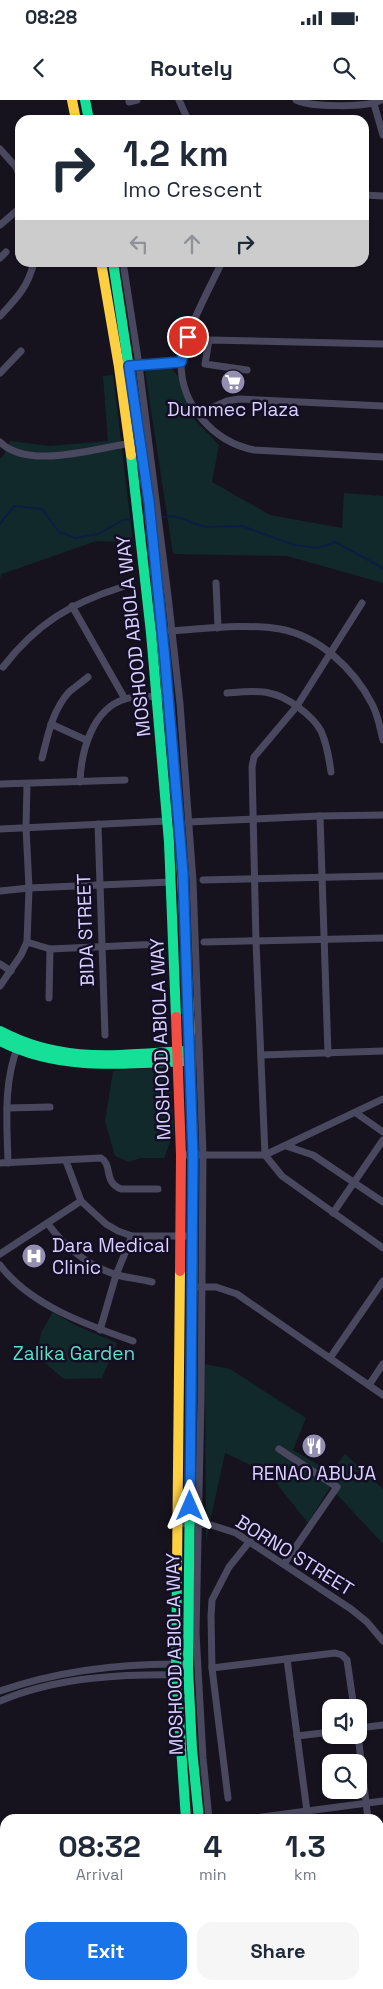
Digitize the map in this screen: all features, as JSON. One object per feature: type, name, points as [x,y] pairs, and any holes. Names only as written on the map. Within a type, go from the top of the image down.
[{"type":"main road","points":[[72,100],[75,115]]},
{"type":"main road","points":[[85,100],[88,115]]},
{"type":"main road","name":"MOSHOOD ABIOLA WAY","points":[[102,267],[129,366],[129,444],[151,632],[171,882],[179,1056],[181,1155],[175,1664],[186,1814]]},
{"type":"main road","name":"MOSHOOD ABIOLA WAY","points":[[114,267],[141,442],[153,541],[167,631],[168,697],[183,873],[191,1056],[197,1114],[198,1155],[193,1236],[198,1287],[194,1524],[187,1588],[188,1675],[192,1749],[198,1814]]},
{"type":"main road","points":[[0,1031],[18,1046]]},
{"type":"main road","points":[[0,1042],[91,1055],[191,1056]]},
{"type":"street","points":[[129,102],[137,100]]},
{"type":"street","points":[[178,100],[186,115]]},
{"type":"street","points":[[296,100],[310,104],[360,106],[377,102],[383,135]]},
{"type":"street","points":[[0,149],[15,166]]},
{"type":"street","points":[[369,195],[383,196]]},
{"type":"street","points":[[0,225],[15,212]]},
{"type":"street","points":[[0,258],[6,252]]},
{"type":"street","points":[[0,316],[26,286],[32,267]]},
{"type":"street","points":[[123,267],[129,366],[158,513],[167,631],[180,704],[195,935],[197,1114]]},
{"type":"street","points":[[220,267],[192,327],[181,362],[184,382],[197,414],[219,436],[241,447],[254,450],[383,457]]},
{"type":"street","points":[[247,370],[205,364],[209,340],[383,344]]},
{"type":"street","points":[[0,373],[21,352]]},
{"type":"street","points":[[129,366],[181,362]]},
{"type":"street","points":[[197,414],[227,401],[239,399],[383,406]]},
{"type":"street","points":[[2,447],[42,456],[90,452],[141,442]]},
{"type":"street","points":[[216,583],[218,628]]},
{"type":"street","points":[[4,667],[20,646],[37,630],[72,606],[122,587]]},
{"type":"street","points":[[362,603],[297,706],[254,758],[252,767],[256,942],[266,1155],[282,1176],[383,1247]]},
{"type":"street","points":[[72,606],[125,699]]},
{"type":"street","points":[[151,632],[218,628],[281,629],[316,643],[346,667],[373,704],[383,740]]},
{"type":"street","points":[[42,758],[51,724],[58,708],[69,692],[88,677]]},
{"type":"street","points":[[227,693],[268,692],[277,694],[297,706],[320,730],[326,744],[331,772]]},
{"type":"street","points":[[80,782],[80,769],[86,740],[98,721],[108,710],[125,699],[168,697]]},
{"type":"street","points":[[51,724],[86,740]]},
{"type":"street","points":[[0,784],[125,780]]},
{"type":"street","points":[[0,986],[11,971],[27,942],[29,888],[26,827],[27,784]]},
{"type":"street","points":[[188,822],[383,815]]},
{"type":"street","points":[[320,816],[328,1054]]},
{"type":"street","points":[[0,829],[167,821]]},
{"type":"street","name":"BIDA STREET","points":[[98,824],[105,1035]]},
{"type":"street","points":[[203,880],[383,876]]},
{"type":"street","points":[[0,891],[171,882]]},
{"type":"street","points":[[204,942],[383,938]]},
{"type":"street","points":[[27,942],[50,949],[161,944]]},
{"type":"street","points":[[50,949],[50,998]]},
{"type":"street","points":[[0,964],[11,971]]},
{"type":"street","points":[[18,1046],[9,1078],[4,1163],[101,1158],[107,1164],[109,1176],[116,1187],[121,1189],[158,1190]]},
{"type":"street","points":[[261,1054],[328,1054],[383,1051]]},
{"type":"street","points":[[181,1155],[266,1155],[383,1099]]},
{"type":"street","points":[[7,1108],[50,1107]]},
{"type":"street","points":[[356,1113],[383,1132]]},
{"type":"street","points":[[333,1213],[383,1140]]},
{"type":"street","points":[[286,1146],[314,1155],[383,1202]]},
{"type":"street","points":[[198,1155],[198,1287],[216,1287],[237,1294],[383,1394]]},
{"type":"street","points":[[66,1161],[81,1201],[106,1224],[132,1236],[193,1236]]},
{"type":"street","points":[[0,1254],[81,1201]]},
{"type":"street","points":[[48,1224],[59,1239],[72,1250],[116,1275],[152,1282]]},
{"type":"street","points":[[100,1330],[116,1275],[132,1236]]},
{"type":"street","points":[[0,1265],[25,1291],[40,1300],[100,1330],[133,1341]]},
{"type":"street","points":[[330,1358],[383,1281]]},
{"type":"street","points":[[369,1385],[383,1364]]},
{"type":"street","points":[[279,1449],[337,1487],[284,1564]]},
{"type":"street","name":"BORNO STREET","points":[[177,1523],[224,1528],[250,1541],[367,1622],[383,1641]]},
{"type":"street","points":[[194,1524],[196,1633],[203,1758],[209,1814]]},
{"type":"street","points":[[228,1798],[212,1668],[212,1600],[229,1567],[250,1541]]},
{"type":"street","points":[[212,1668],[335,1653],[342,1655],[348,1660],[353,1699]]},
{"type":"street","points":[[287,1659],[307,1814]]},
{"type":"street","points":[[0,1691],[43,1678],[80,1671],[188,1664]]},
{"type":"street","points":[[0,1700],[41,1686],[71,1681],[97,1678],[188,1675]]},
{"type":"street","points":[[367,1727],[383,1725]]},
{"type":"street","points":[[297,1736],[322,1733]]},
{"type":"street","points":[[359,1744],[367,1814]]},
{"type":"street","points":[[280,1814],[383,1801]]},
{"type":"green space","points":[[171,368],[178,376],[195,420],[219,445],[212,482],[270,515],[342,528],[344,493],[383,496],[383,583],[287,556],[173,554],[145,371]]},
{"type":"green space","points":[[113,375],[133,542],[96,541],[2,574],[0,578],[0,459],[4,455],[10,441],[50,446],[108,441],[103,376]]},
{"type":"green space","points":[[153,1068],[170,1076],[174,1132],[164,1158],[140,1158],[129,1162],[115,1156],[105,1121],[113,1071]]},
{"type":"green space","name":"Zalika Garden","points":[[53,1312],[75,1325],[117,1343],[102,1378],[64,1379],[37,1356],[41,1333]]},
{"type":"green space","points":[[205,1364],[230,1369],[306,1418],[293,1450],[331,1472],[345,1454],[383,1489],[383,1544],[330,1487],[308,1523],[268,1473],[225,1453],[206,1541]]},
{"type":"waterway","points":[[0,524],[14,506],[42,509],[59,532],[76,538],[98,534],[123,520],[136,519]]},
{"type":"waterway","points":[[161,517],[174,516],[205,527],[242,526],[294,545],[318,548],[335,542],[383,568]]},
{"type":"traffic: fast","points":[[85,100],[88,115]]},
{"type":"traffic: fast","points":[[114,267],[149,501],[180,836]]},
{"type":"traffic: fast","points":[[131,455],[151,633],[169,842],[176,1017]]},
{"type":"traffic: fast","points":[[0,1031],[46,1049],[68,1053],[113,1055],[185,1051]]},
{"type":"traffic: fast","points":[[0,1041],[22,1051],[67,1061],[114,1064],[185,1061]]},
{"type":"traffic: fast","points":[[192,1279],[188,1668],[192,1749],[198,1814]]},
{"type":"traffic: fast","points":[[177,1568],[176,1675],[186,1814]]},
{"type":"traffic: slow","points":[[72,100],[75,115]]},
{"type":"traffic: slow","points":[[102,267],[119,367],[131,455]]},
{"type":"traffic: slow","points":[[180,836],[190,1035]]},
{"type":"traffic: slow","points":[[177,1568],[180,1271]]},
{"type":"traffic: jam","points":[[176,1017],[181,1155],[180,1271]]},
{"type":"traffic: jam","points":[[190,1035],[193,1172],[192,1279]]},
{"type":"place","name":"Dummec Plaza","points":[[233,382]]},
{"type":"place","name":"Dara Medical Clinic","points":[[34,1256]]},
{"type":"place","name":"RENAO ABUJA","points":[[314,1446]]},
{"type":"route","points":[[188,337],[181,362],[129,366],[149,502],[165,660],[183,873],[193,1155],[190,1506]]}]
